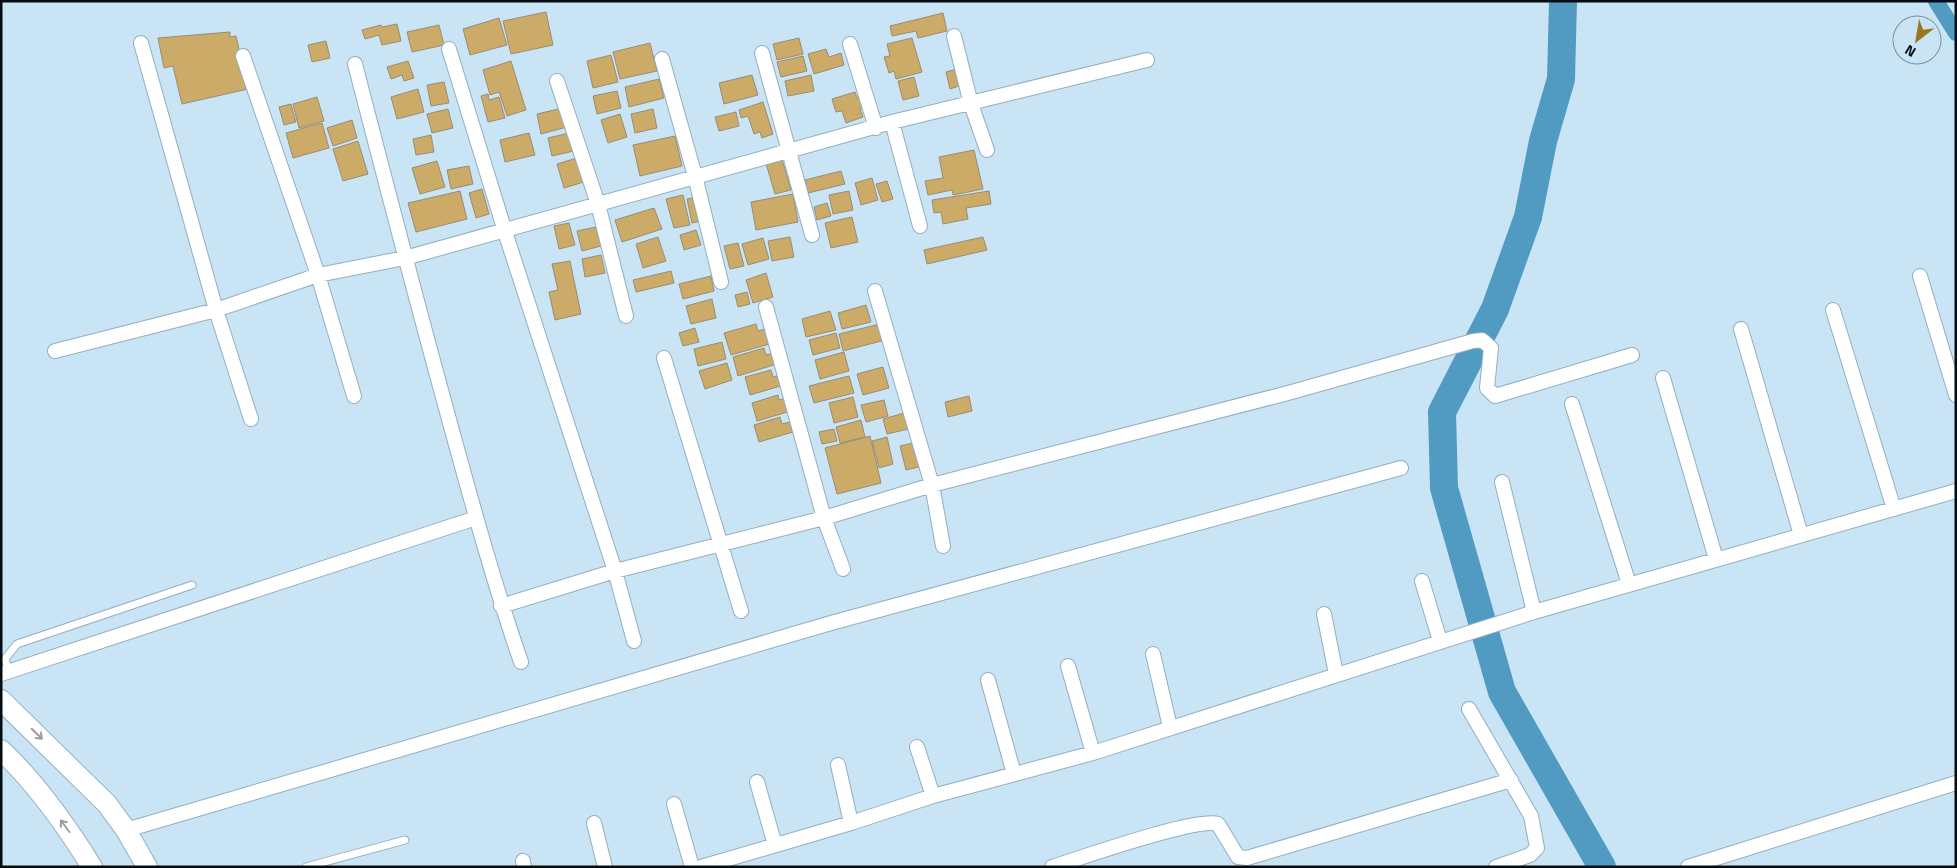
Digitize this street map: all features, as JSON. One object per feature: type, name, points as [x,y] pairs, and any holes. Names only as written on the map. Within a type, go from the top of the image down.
[{"type":"main road","points":[[1,700],[108,804],[126,830],[147,867]]},
{"type":"main road","points":[[1,750],[44,797],[72,834],[92,867]]},
{"type":"street","points":[[954,36],[972,104],[987,150]]},
{"type":"street","points":[[140,43],[216,310],[251,419]]},
{"type":"street","points":[[850,44],[876,128]]},
{"type":"street","points":[[449,49],[504,230],[615,571],[634,641]]},
{"type":"street","points":[[762,53],[812,235]]},
{"type":"street","points":[[243,56],[318,275],[354,396]]},
{"type":"street","points":[[662,59],[695,176],[721,282]]},
{"type":"street","points":[[54,351],[216,310],[318,275],[405,258],[892,122],[1147,60]]},
{"type":"street","points":[[355,64],[405,258],[476,518],[501,606],[521,662]]},
{"type":"street","points":[[557,81],[598,204],[626,316]]},
{"type":"street","points":[[892,122],[920,226]]},
{"type":"street","points":[[1920,276],[1956,395]]},
{"type":"street","points":[[875,291],[932,485],[943,546]]},
{"type":"street","points":[[766,307],[824,518],[843,569]]},
{"type":"street","points":[[1833,310],[1894,509]]},
{"type":"street","points":[[1741,329],[1801,535]]},
{"type":"street","points":[[501,606],[615,571],[824,518],[932,485],[1288,393],[1473,341],[1482,340],[1491,348],[1487,388],[1496,396],[1632,355]]},
{"type":"street","points":[[664,358],[741,611]]},
{"type":"street","points":[[1663,378],[1716,559]]},
{"type":"street","points":[[1572,404],[1629,584]]},
{"type":"street","points":[[126,830],[832,623],[1401,468]]},
{"type":"street","points":[[1502,482],[1534,612]]},
{"type":"street","points":[[701,867],[851,823],[933,796],[1092,753],[1534,612],[1956,491]]},
{"type":"street","points":[[5,673],[476,518]]},
{"type":"street","points":[[1422,582],[1440,641]]},
{"type":"street","points":[[1324,614],[1336,674]]},
{"type":"street","points":[[1153,654],[1170,727]]},
{"type":"street","points":[[1068,666],[1092,753]]},
{"type":"street","points":[[988,680],[1014,774]]},
{"type":"street","points":[[1469,709],[1531,816],[1537,848],[1530,855],[1496,867]]},
{"type":"street","points":[[917,747],[933,796]]},
{"type":"street","points":[[838,765],[851,823]]},
{"type":"street","points":[[1052,867],[1176,829],[1210,822],[1218,824],[1238,857],[1247,858],[1511,780]]},
{"type":"street","points":[[757,782],[775,845]]},
{"type":"street","points":[[1688,867],[1956,783]]},
{"type":"street","points":[[674,804],[692,867]]},
{"type":"street","points":[[594,823],[605,867]]},
{"type":"lane","points":[[5,673],[5,659],[17,644],[192,585]]},
{"type":"lane","points":[[306,867],[404,840]]},
{"type":"building","points":[[546,12],[553,45],[511,54],[503,21]]},
{"type":"building","points":[[943,13],[947,31],[918,38],[916,31],[892,36],[890,26]]},
{"type":"building","points":[[499,18],[507,45],[470,55],[463,29]]},
{"type":"building","points":[[397,24],[401,41],[382,45],[379,35],[365,39],[362,30],[381,25],[382,27]]},
{"type":"building","points":[[439,25],[444,45],[412,52],[407,32]]},
{"type":"building","points":[[230,32],[230,37],[236,36],[248,89],[182,104],[173,66],[164,68],[158,38]]},
{"type":"building","points":[[799,38],[803,54],[777,60],[773,44]]},
{"type":"building","points":[[912,38],[922,72],[896,79],[894,71],[889,73],[884,57],[890,56],[887,44]]},
{"type":"building","points":[[326,41],[330,58],[312,62],[308,45]]},
{"type":"building","points":[[650,43],[657,71],[620,79],[613,52]]},
{"type":"building","points":[[826,49],[829,57],[841,53],[844,65],[814,74],[808,54]]},
{"type":"building","points":[[611,55],[618,82],[593,88],[587,61]]},
{"type":"building","points":[[803,56],[807,71],[781,77],[777,62]]},
{"type":"building","points":[[408,61],[414,78],[404,81],[402,75],[391,79],[387,67]]},
{"type":"building","points":[[511,61],[526,110],[507,116],[499,92],[490,95],[483,70]]},
{"type":"building","points":[[957,69],[962,85],[950,89],[946,72]]},
{"type":"building","points":[[752,75],[758,95],[724,104],[719,83]]},
{"type":"building","points":[[811,75],[814,91],[788,96],[785,81]]},
{"type":"building","points":[[914,77],[919,96],[903,100],[898,81]]},
{"type":"building","points":[[659,79],[664,98],[629,107],[625,87]]},
{"type":"building","points":[[444,82],[449,103],[431,106],[427,85]]},
{"type":"building","points":[[418,89],[424,112],[397,119],[391,97]]},
{"type":"building","points":[[617,91],[621,108],[597,114],[593,96]]},
{"type":"building","points":[[855,92],[857,98],[861,96],[865,107],[860,109],[863,117],[846,123],[842,111],[836,112],[832,99]]},
{"type":"building","points":[[488,94],[489,100],[499,97],[505,118],[488,122],[481,96]]},
{"type":"building","points":[[317,97],[324,121],[299,128],[293,104]]},
{"type":"building","points":[[763,102],[773,134],[762,138],[760,132],[754,134],[748,116],[741,118],[739,110]]},
{"type":"building","points":[[291,104],[296,122],[284,125],[279,107]]},
{"type":"building","points":[[563,108],[567,127],[541,134],[537,114]]},
{"type":"building","points":[[448,109],[453,128],[432,133],[427,114]]},
{"type":"building","points":[[653,109],[657,128],[635,133],[631,114]]},
{"type":"building","points":[[736,112],[739,126],[719,131],[715,117]]},
{"type":"building","points":[[620,114],[627,137],[608,143],[601,120]]},
{"type":"building","points":[[352,120],[357,138],[333,146],[327,128]]},
{"type":"building","points":[[322,123],[329,148],[293,158],[286,133]]},
{"type":"building","points":[[573,132],[578,150],[552,156],[548,138]]},
{"type":"building","points":[[529,133],[535,155],[505,162],[500,140]]},
{"type":"building","points":[[431,135],[434,152],[416,155],[413,139]]},
{"type":"building","points":[[675,136],[682,166],[640,176],[633,145]]},
{"type":"building","points":[[358,141],[368,174],[343,181],[333,149]]},
{"type":"building","points":[[974,150],[983,189],[953,195],[952,190],[928,195],[925,181],[943,178],[939,157]]},
{"type":"building","points":[[781,156],[791,190],[775,194],[765,160]]},
{"type":"building","points":[[580,157],[587,181],[564,188],[557,164]]},
{"type":"building","points":[[437,161],[445,187],[420,194],[412,168]]},
{"type":"building","points":[[469,166],[473,184],[451,189],[447,170]]},
{"type":"building","points":[[841,171],[845,184],[808,193],[805,180]]},
{"type":"building","points":[[872,178],[878,200],[861,205],[855,183]]},
{"type":"building","points":[[887,181],[893,199],[882,202],[876,184]]},
{"type":"building","points":[[482,189],[489,214],[476,218],[469,193]]},
{"type":"building","points":[[460,191],[467,219],[416,232],[408,203]]},
{"type":"building","points":[[849,191],[853,210],[833,214],[829,195]]},
{"type":"building","points":[[989,191],[991,204],[966,208],[968,219],[943,224],[941,212],[934,213],[932,200]]},
{"type":"building","points":[[793,194],[798,222],[756,230],[751,202]]},
{"type":"building","points":[[683,195],[690,225],[674,228],[666,199]]},
{"type":"building","points":[[696,197],[701,221],[692,223],[687,199]]},
{"type":"building","points":[[827,203],[831,216],[817,220],[814,207]]},
{"type":"building","points":[[654,208],[662,229],[622,242],[615,220]]},
{"type":"building","points":[[852,217],[858,242],[831,248],[825,223]]},
{"type":"building","points":[[569,223],[575,245],[559,249],[554,226]]},
{"type":"building","points":[[596,227],[601,246],[582,251],[577,231]]},
{"type":"building","points":[[696,230],[701,245],[684,250],[680,235]]},
{"type":"building","points":[[658,237],[666,261],[643,268],[636,244]]},
{"type":"building","points":[[790,237],[794,257],[772,261],[768,241]]},
{"type":"building","points":[[983,237],[987,250],[927,264],[924,250]]},
{"type":"building","points":[[763,238],[769,259],[748,265],[742,244]]},
{"type":"building","points":[[738,243],[744,266],[730,269],[724,246]]},
{"type":"building","points":[[601,255],[605,273],[585,277],[582,259]]},
{"type":"building","points":[[570,261],[581,314],[555,320],[549,292],[558,290],[552,264]]},
{"type":"building","points":[[671,271],[674,283],[636,292],[633,280]]},
{"type":"building","points":[[766,273],[773,297],[753,303],[746,280]]},
{"type":"building","points":[[711,276],[714,291],[683,299],[679,284]]},
{"type":"building","points":[[747,292],[750,304],[738,307],[735,295]]},
{"type":"building","points":[[712,299],[716,318],[691,324],[686,306]]},
{"type":"building","points":[[866,305],[871,322],[842,329],[838,313]]},
{"type":"building","points":[[830,311],[836,330],[806,337],[802,319]]},
{"type":"building","points":[[884,323],[889,339],[843,351],[839,334]]},
{"type":"building","points":[[756,324],[758,331],[769,328],[773,343],[731,355],[724,333]]},
{"type":"building","points":[[695,328],[699,342],[683,346],[679,333]]},
{"type":"building","points":[[836,333],[840,348],[813,355],[809,340]]},
{"type":"building","points":[[722,342],[726,359],[698,366],[694,349]]},
{"type":"building","points":[[764,348],[766,355],[774,353],[777,364],[738,376],[733,357]]},
{"type":"building","points":[[844,352],[849,371],[820,379],[815,360]]},
{"type":"building","points":[[727,363],[732,380],[705,389],[699,371]]},
{"type":"building","points":[[883,367],[889,388],[863,395],[857,374]]},
{"type":"building","points":[[771,370],[773,377],[781,375],[784,385],[750,395],[745,377]]},
{"type":"building","points":[[849,376],[854,393],[814,403],[809,386]]},
{"type":"building","points":[[778,395],[779,400],[787,398],[791,411],[757,421],[752,403]]},
{"type":"building","points":[[969,396],[972,411],[948,417],[945,402]]},
{"type":"building","points":[[853,397],[858,417],[834,423],[829,403]]},
{"type":"building","points":[[884,400],[888,416],[866,422],[861,405]]},
{"type":"building","points":[[908,412],[913,428],[887,434],[883,419]]},
{"type":"building","points":[[780,417],[782,424],[790,422],[793,432],[759,442],[754,425]]},
{"type":"building","points":[[861,420],[865,437],[840,443],[836,427]]},
{"type":"building","points":[[834,429],[837,441],[822,444],[819,432]]},
{"type":"building","points":[[870,436],[881,483],[837,494],[825,448]]},
{"type":"building","points":[[887,437],[893,464],[879,468],[872,441]]},
{"type":"building","points":[[917,442],[923,466],[906,470],[900,446]]},
{"type":"waterway","points":[[1563,1],[1561,79],[1543,141],[1528,217],[1495,309],[1442,412],[1444,488],[1502,692],[1602,867]]},
{"type":"waterway","points":[[1936,1],[1956,33]]}]
